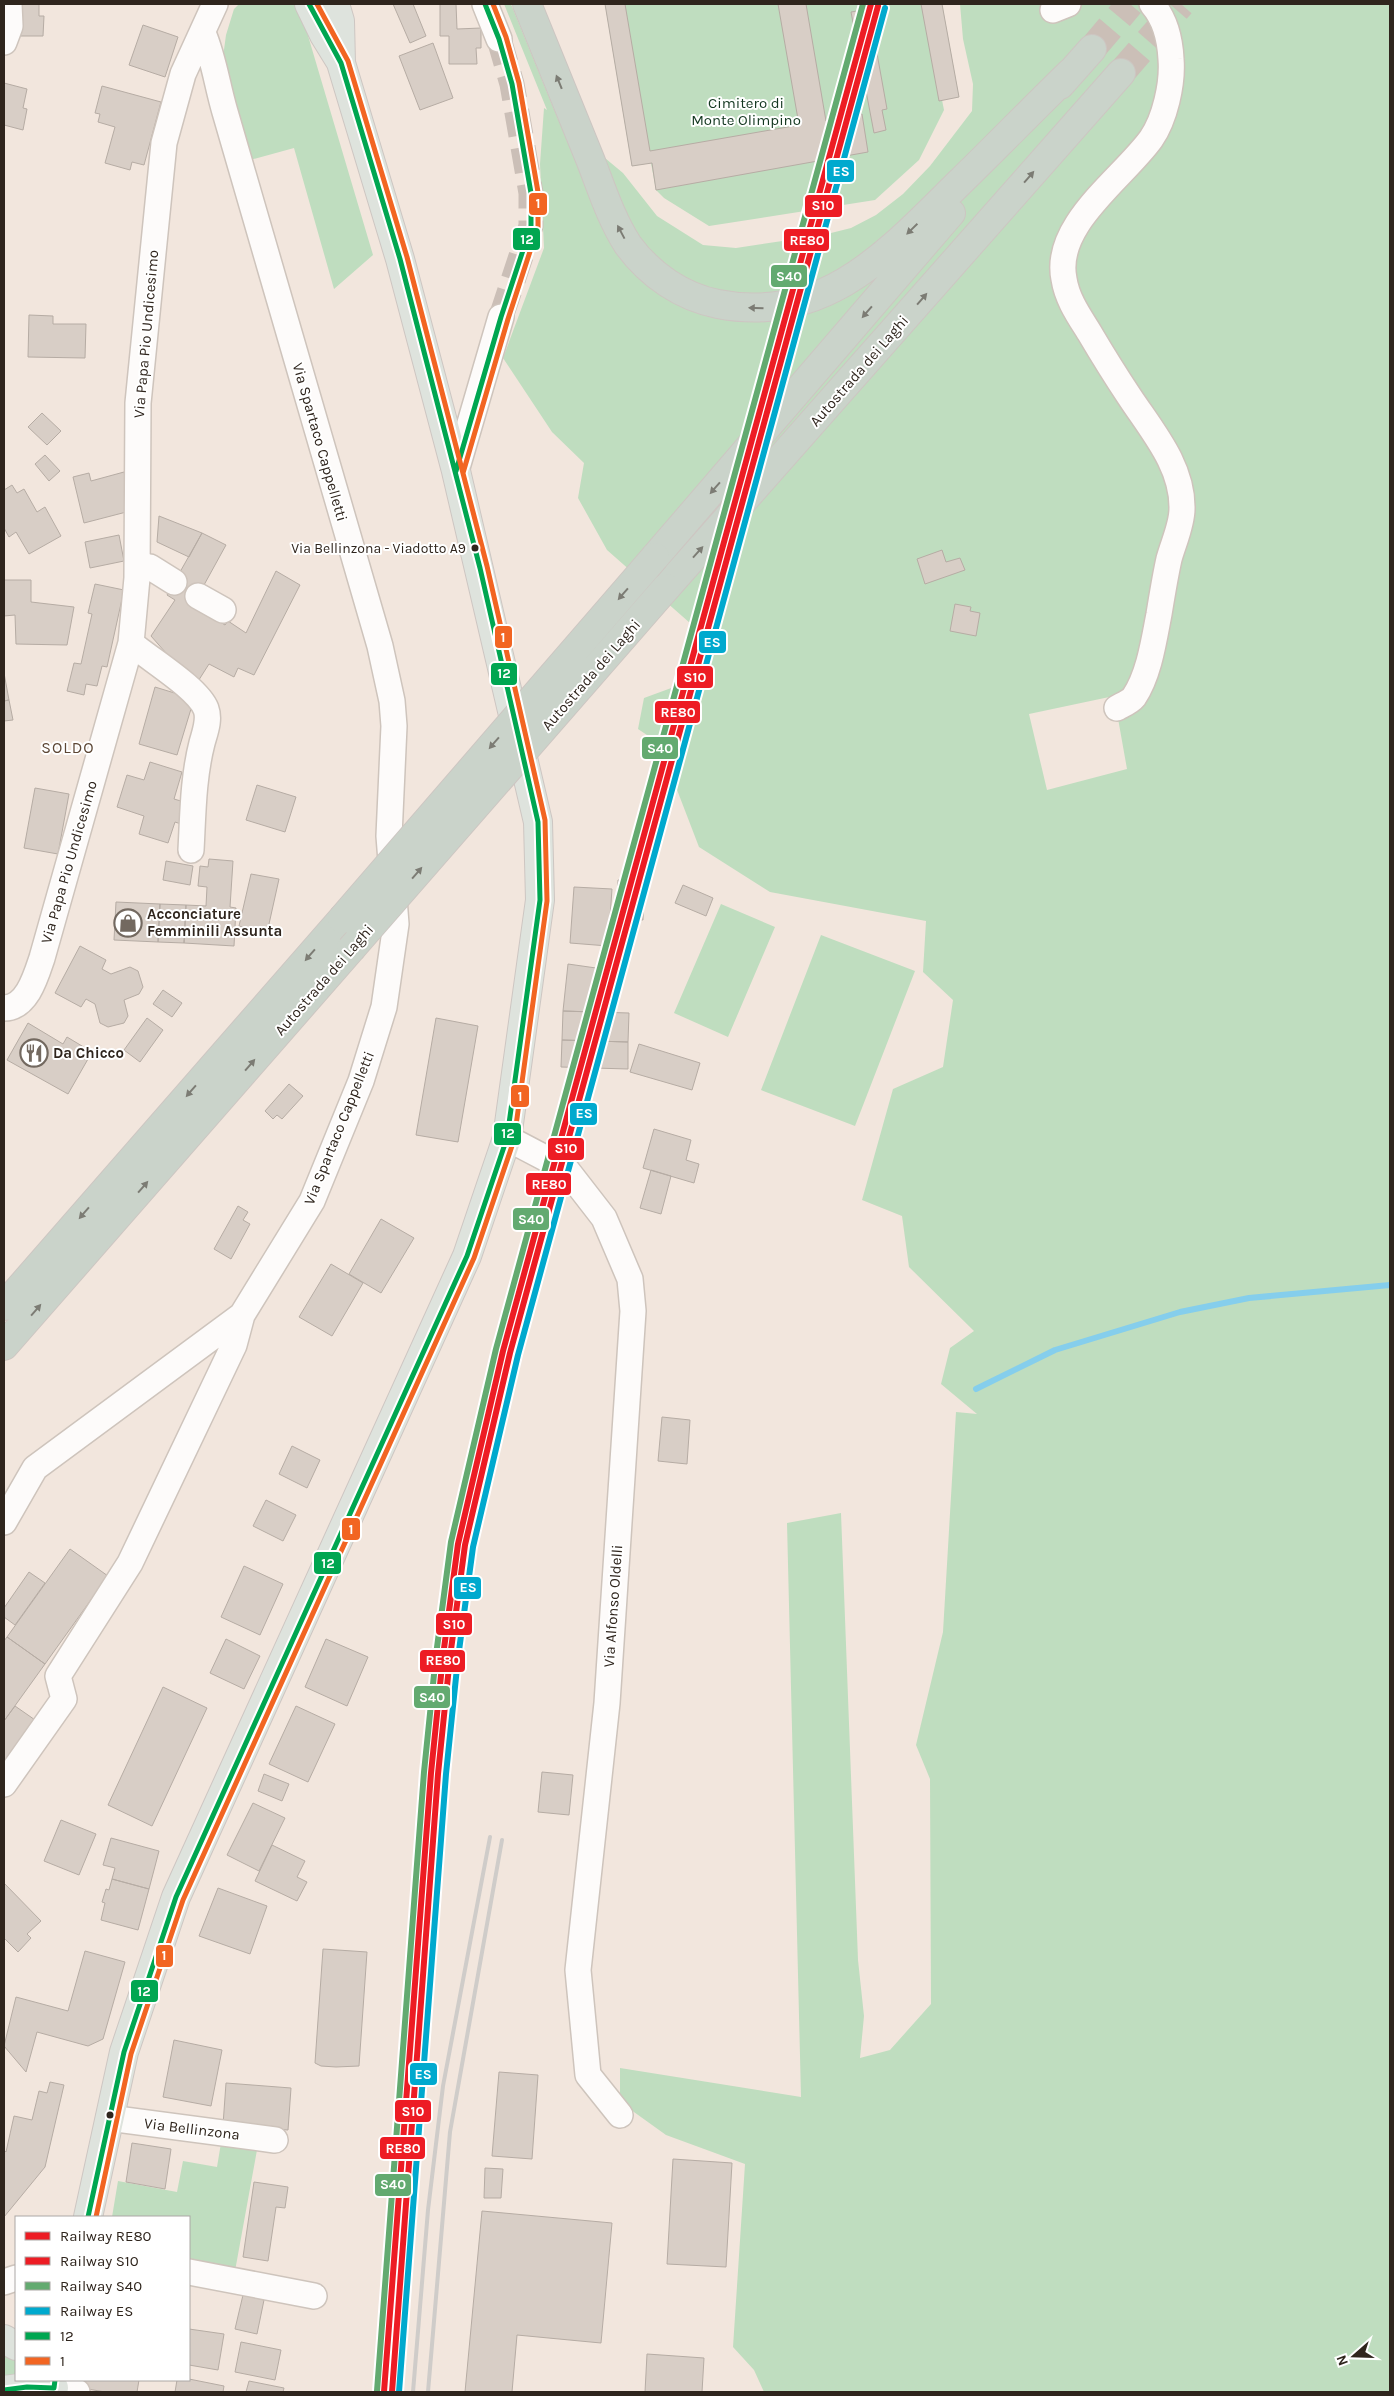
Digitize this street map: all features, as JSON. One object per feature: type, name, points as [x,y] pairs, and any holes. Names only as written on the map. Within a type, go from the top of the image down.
[{"type":"highway","points":[[527,4],[610,209],[628,245],[646,265],[677,289],[702,300],[731,307],[759,309],[790,305],[822,294],[863,271],[905,236],[1071,72]]},
{"type":"highway","name":"Autostrada dei Laghi","points":[[4,1306],[655,557],[1092,49]]},
{"type":"highway","name":"Autostrada dei Laghi","points":[[4,1346],[666,588],[1121,73]]},
{"type":"main road","points":[[309,4],[324,36],[341,62]]},
{"type":"main road","points":[[88,2216],[108,2118],[124,2052],[176,1897],[467,1256],[508,1138],[540,900],[538,822],[456,471],[400,259],[341,62],[340,21],[335,4]]},
{"type":"main road","points":[[15,2331],[4,2337],[15,2345]]},
{"type":"main road","points":[[4,2390],[27,2386],[58,2386]]},
{"type":"street","points":[[4,42],[10,26],[9,4]]},
{"type":"street","name":"Via Papa Pio Undicesimo","points":[[4,1008],[15,1005],[25,996],[35,978],[42,958],[131,643],[137,578],[138,403],[164,144],[183,74],[215,4]]},
{"type":"street","name":"Via Papa Pio Undicesimo","points":[[203,33],[228,4]]},
{"type":"street","points":[[485,4],[499,39]]},
{"type":"street","points":[[1117,708],[1133,699],[1142,680],[1156,632],[1169,560],[1182,511],[1180,487],[1175,468],[1164,447],[1113,372],[1070,301],[1063,278],[1063,256],[1067,240],[1085,213],[1152,138],[1160,120],[1167,96],[1172,65],[1171,50],[1166,27],[1152,4]]},
{"type":"street","name":"Via Spartaco Cappelletti","points":[[4,1522],[35,1468],[242,1315],[312,1201],[361,1081],[384,1007],[396,924],[389,836],[394,726],[392,701],[380,646],[217,84],[213,57],[203,33]]},
{"type":"street","points":[[456,471],[500,317]]},
{"type":"street","points":[[150,567],[174,582]]},
{"type":"street","points":[[198,596],[223,610]]},
{"type":"street","points":[[131,643],[176,678],[198,698],[206,709],[207,724],[194,780],[191,850]]},
{"type":"street","name":"Via Alfonso Oldelli","points":[[508,1138],[566,1169],[604,1218],[630,1279],[632,1311],[607,1703],[578,1970],[588,2076],[620,2115]]},
{"type":"street","points":[[4,1784],[64,1698],[58,1676],[130,1563],[234,1345],[242,1315]]},
{"type":"street","name":"Via Bellinzona","points":[[108,2118],[275,2140]]},
{"type":"street","points":[[190,2272],[314,2296]]},
{"type":"green space","points":[[239,4],[296,4],[301,12],[373,255],[334,289],[294,148],[250,160],[223,57],[226,35],[234,9]]},
{"type":"green space","points":[[504,4],[511,4],[558,119],[623,173],[657,216],[703,245],[736,248],[823,235],[851,228],[876,215],[903,194],[930,166],[972,111],[973,84],[963,39],[960,4],[1390,4],[1390,2392],[764,2392],[754,2370],[733,2347],[745,2164],[666,2135],[620,2102],[620,2068],[801,2097],[787,1523],[841,1513],[858,1960],[864,2016],[860,2058],[890,2050],[931,2004],[930,1779],[916,1745],[943,1632],[956,1412],[977,1414],[941,1384],[950,1348],[974,1331],[909,1267],[902,1216],[862,1200],[893,1089],[943,1067],[953,1000],[923,972],[926,921],[770,892],[699,847],[659,743],[638,729],[644,698],[674,687],[700,695],[707,638],[607,550],[578,498],[584,463],[552,432],[503,358],[544,248],[540,164],[544,108],[547,110]],"holes":[[[1114,696],[1127,769],[1047,790],[1029,714]]]},
{"type":"green space","name":"Cimitero di Monte Olimpino","points":[[605,4],[942,4],[959,97],[942,100],[944,110],[919,160],[875,200],[709,226],[664,198],[656,190],[651,163],[632,166]]},
{"type":"green space","points":[[721,904],[775,927],[728,1037],[674,1013]]},
{"type":"green space","points":[[821,935],[915,971],[855,1126],[761,1090]]},
{"type":"green space","points":[[221,2143],[257,2150],[235,2271],[190,2263],[190,2216],[112,2216],[118,2181],[177,2192],[183,2161],[217,2167]]},
{"type":"green space","points":[[4,2351],[15,2355],[15,2378],[4,2377]]},
{"type":"building","points":[[19,4],[39,4],[39,16],[44,16],[43,36],[19,36]]},
{"type":"building","points":[[393,4],[413,4],[426,36],[410,43]]},
{"type":"building","points":[[440,4],[456,4],[457,29],[481,28],[481,48],[476,48],[477,64],[449,64],[449,36],[440,36]]},
{"type":"building","points":[[605,4],[625,4],[650,151],[799,125],[778,4],[806,4],[826,121],[862,114],[868,152],[656,190],[652,163],[632,166]]},
{"type":"building","points":[[921,4],[942,4],[959,97],[939,101]]},
{"type":"building","points":[[869,9],[887,109],[882,110],[886,130],[874,133],[851,12]]},
{"type":"building","points":[[143,25],[178,37],[165,77],[129,65]]},
{"type":"building","points":[[433,43],[453,98],[420,110],[399,56]]},
{"type":"building","points":[[4,83],[27,89],[23,108],[27,109],[23,130],[4,125]]},
{"type":"building","points":[[102,86],[161,102],[144,165],[132,162],[130,170],[105,163],[115,127],[98,122],[100,114],[95,113]]},
{"type":"building","points":[[29,315],[53,316],[53,324],[86,324],[85,358],[28,357]]},
{"type":"building","points":[[42,413],[61,431],[47,445],[28,427]]},
{"type":"building","points":[[45,455],[60,471],[49,481],[35,464]]},
{"type":"building","points":[[124,472],[134,510],[84,523],[73,477],[89,473],[91,481]]},
{"type":"building","points":[[12,485],[17,493],[24,489],[37,512],[45,507],[61,536],[29,554],[16,532],[9,537],[4,528],[4,490]]},
{"type":"building","points":[[159,516],[202,533],[189,557],[157,542]]},
{"type":"building","points":[[202,533],[226,545],[193,605],[225,625],[228,621],[246,633],[276,571],[300,585],[254,675],[238,668],[234,677],[209,664],[195,686],[151,636],[175,600],[167,595]]},
{"type":"building","points":[[119,535],[124,561],[90,568],[85,542]]},
{"type":"building","points":[[942,550],[946,562],[960,558],[965,570],[925,584],[917,559]]},
{"type":"building","points":[[4,580],[31,580],[31,602],[74,607],[67,645],[16,644],[15,615],[4,616]]},
{"type":"building","points":[[95,584],[124,590],[107,667],[102,666],[97,686],[86,684],[84,695],[67,691],[74,663],[81,664],[92,614],[88,613]]},
{"type":"building","points":[[955,604],[971,607],[970,611],[980,613],[976,636],[950,631]]},
{"type":"building","points":[[4,673],[9,700],[4,701]]},
{"type":"building","points":[[155,687],[194,699],[177,755],[139,744]]},
{"type":"building","points":[[9,700],[13,720],[4,721],[4,701]]},
{"type":"building","points":[[150,762],[182,772],[174,799],[191,804],[184,825],[175,822],[168,843],[139,834],[144,816],[117,807],[127,775],[144,780]]},
{"type":"building","points":[[257,785],[296,797],[285,832],[246,820]]},
{"type":"building","points":[[35,788],[69,794],[58,854],[24,848]]},
{"type":"building","points":[[209,859],[233,861],[230,907],[236,908],[234,946],[184,943],[186,905],[206,906],[207,887],[198,886],[200,866],[208,867]]},
{"type":"building","points":[[166,861],[193,866],[190,885],[163,880]]},
{"type":"building","points":[[251,874],[279,879],[267,933],[239,926]]},
{"type":"building","points":[[618,880],[644,880],[643,920],[617,919]]},
{"type":"building","points":[[683,885],[713,898],[706,916],[675,903]]},
{"type":"building","points":[[574,887],[612,889],[608,946],[570,943]]},
{"type":"building","points":[[116,902],[160,904],[158,942],[114,940]]},
{"type":"building","points":[[160,904],[186,905],[184,943],[158,942]]},
{"type":"building","points":[[80,946],[106,960],[102,969],[111,974],[130,967],[138,971],[143,987],[139,994],[124,1000],[128,1016],[124,1023],[108,1027],[100,1023],[95,1004],[86,999],[81,1007],[55,993]]},
{"type":"building","points":[[568,964],[596,968],[591,1012],[563,1011]]},
{"type":"building","points":[[163,990],[182,1003],[172,1017],[153,1004]]},
{"type":"building","points":[[563,1011],[629,1013],[628,1042],[562,1040]]},
{"type":"building","points":[[147,1018],[163,1030],[140,1062],[124,1050]]},
{"type":"building","points":[[436,1018],[478,1026],[458,1142],[416,1135]]},
{"type":"building","points":[[28,1023],[63,1044],[67,1037],[92,1052],[68,1094],[7,1060]]},
{"type":"building","points":[[562,1040],[628,1042],[628,1069],[561,1067]]},
{"type":"building","points":[[639,1044],[700,1063],[692,1090],[630,1072]]},
{"type":"building","points":[[289,1084],[303,1096],[282,1119],[277,1115],[273,1119],[265,1111]]},
{"type":"building","points":[[654,1129],[691,1140],[686,1160],[699,1164],[694,1183],[643,1168]]},
{"type":"building","points":[[651,1170],[671,1176],[661,1214],[640,1208]]},
{"type":"building","points":[[238,1206],[248,1212],[243,1220],[250,1224],[231,1259],[214,1249]]},
{"type":"building","points":[[381,1219],[414,1238],[381,1293],[349,1274]]},
{"type":"building","points":[[331,1264],[363,1283],[332,1336],[299,1317]]},
{"type":"building","points":[[662,1417],[690,1420],[687,1464],[658,1461]]},
{"type":"building","points":[[292,1446],[320,1460],[307,1488],[279,1474]]},
{"type":"building","points":[[266,1500],[296,1515],[283,1541],[253,1526]]},
{"type":"building","points":[[70,1549],[108,1576],[45,1664],[7,1637]]},
{"type":"building","points":[[244,1566],[283,1584],[260,1635],[221,1617]]},
{"type":"building","points":[[29,1572],[45,1583],[15,1625],[4,1617],[4,1608]]},
{"type":"building","points":[[7,1637],[45,1664],[4,1721],[4,1641]]},
{"type":"building","points":[[226,1639],[260,1656],[244,1689],[210,1673]]},
{"type":"building","points":[[326,1639],[368,1657],[347,1706],[305,1687]]},
{"type":"building","points":[[163,1687],[207,1708],[152,1826],[108,1805]]},
{"type":"building","points":[[15,1706],[38,1722],[4,1769],[4,1721]]},
{"type":"building","points":[[296,1706],[335,1724],[308,1782],[269,1764]]},
{"type":"building","points":[[542,1772],[573,1775],[569,1815],[538,1812]]},
{"type":"building","points":[[264,1774],[289,1784],[282,1801],[258,1791]]},
{"type":"building","points":[[253,1803],[285,1818],[259,1871],[227,1855]]},
{"type":"building","points":[[61,1820],[96,1834],[79,1875],[44,1861]]},
{"type":"building","points":[[111,1838],[159,1851],[149,1889],[112,1879],[115,1868],[103,1865]]},
{"type":"building","points":[[272,1845],[305,1861],[297,1877],[307,1882],[297,1901],[255,1881]]},
{"type":"building","points":[[112,1879],[149,1889],[138,1930],[101,1920],[105,1903],[102,1902],[106,1889],[109,1890]]},
{"type":"building","points":[[4,1883],[41,1921],[27,1934],[31,1938],[18,1952],[4,1938]]},
{"type":"building","points":[[218,1888],[267,1906],[250,1954],[199,1936]]},
{"type":"building","points":[[323,1949],[367,1952],[359,2066],[321,2066],[315,2063]]},
{"type":"building","points":[[85,1951],[125,1962],[103,2039],[88,2046],[37,2032],[26,2072],[4,2046],[16,1997],[68,2011]]},
{"type":"building","points":[[174,2040],[222,2050],[211,2106],[163,2097]]},
{"type":"building","points":[[499,2072],[538,2075],[532,2159],[492,2156]]},
{"type":"building","points":[[50,2082],[64,2085],[45,2167],[4,2217],[4,2150],[6,2152],[14,2116],[32,2120],[39,2091],[47,2093]]},
{"type":"building","points":[[226,2083],[291,2088],[288,2130],[223,2125]]},
{"type":"building","points":[[132,2143],[171,2149],[165,2189],[126,2182]]},
{"type":"building","points":[[673,2159],[732,2163],[726,2267],[667,2264]]},
{"type":"building","points":[[485,2168],[503,2169],[501,2198],[484,2198]]},
{"type":"building","points":[[254,2182],[288,2187],[285,2208],[276,2207],[268,2261],[243,2257]]},
{"type":"building","points":[[482,2211],[612,2223],[601,2343],[517,2335],[512,2392],[465,2392]]},
{"type":"building","points":[[243,2295],[264,2300],[257,2334],[235,2329]]},
{"type":"building","points":[[190,2329],[224,2334],[218,2370],[190,2365]]},
{"type":"building","points":[[241,2342],[281,2350],[275,2380],[235,2372]]},
{"type":"building","points":[[647,2354],[704,2358],[702,2392],[645,2392]]},
{"type":"building","points":[[190,2379],[224,2386],[223,2392],[175,2392],[177,2381],[190,2381]]},
{"type":"building","points":[[83,2381],[139,2381],[137,2392],[105,2392],[82,2388]]},
{"type":"building","points":[[249,2381],[284,2388],[283,2392],[246,2392]]},
{"type":"waterway","points":[[976,1389],[1055,1350],[1180,1312],[1249,1298],[1390,1285]]},
{"type":"tunnel","points":[[1092,49],[1130,4]]},
{"type":"tunnel","points":[[1121,73],[1181,4]]},
{"type":"tunnel","points":[[499,39],[512,84],[531,193],[531,226],[501,317]]},
{"type":"railway","points":[[413,2392],[428,2210],[443,2086],[490,1837]]},
{"type":"railway","points":[[428,2392],[450,2132],[502,1840]]},
{"type":"rail line","name":"S40","points":[[377,2391],[424,1772],[436,1655],[451,1542],[496,1349],[863,4]]},
{"type":"rail line","name":"RE80","points":[[384,2392],[431,1773],[443,1656],[458,1544],[503,1351],[871,4]]},
{"type":"rail line","name":"S10","points":[[392,2392],[438,1774],[450,1657],[465,1545],[510,1353],[878,6]]},
{"type":"rail line","name":"ES","points":[[399,2392],[446,1774],[458,1658],[473,1547],[518,1355],[885,8]]},
{"type":"transit line","name":"12","points":[[88,2216],[124,2052],[176,1897],[467,1256],[507,1138],[540,900],[538,822],[480,568],[400,259],[341,63],[309,4]]},
{"type":"transit line","name":"1","points":[[96,2216],[131,2054],[183,1900],[474,1258],[514,1140],[547,901],[545,820],[487,566],[407,257],[348,61],[317,4]]},
{"type":"transit line","name":"12","points":[[456,471],[501,317],[531,226],[531,193],[512,84],[499,39],[485,4]]},
{"type":"transit line","name":"1","points":[[463,473],[508,319],[538,227],[538,192],[519,83],[506,37],[493,4]]},
{"type":"transit line","name":"12","points":[[4,2390],[27,2387],[54,2388],[55,2381]]},
{"type":"place","name":"Via Bellinzona - Viadotto A9","points":[[475,548]]},
{"type":"place","name":"Acconciature Femminili Assunta","points":[[128,923]]},
{"type":"place","name":"Da Chicco","points":[[34,1053]]},
{"type":"district","name":"SOLDO","points":[[68,747]]}]
